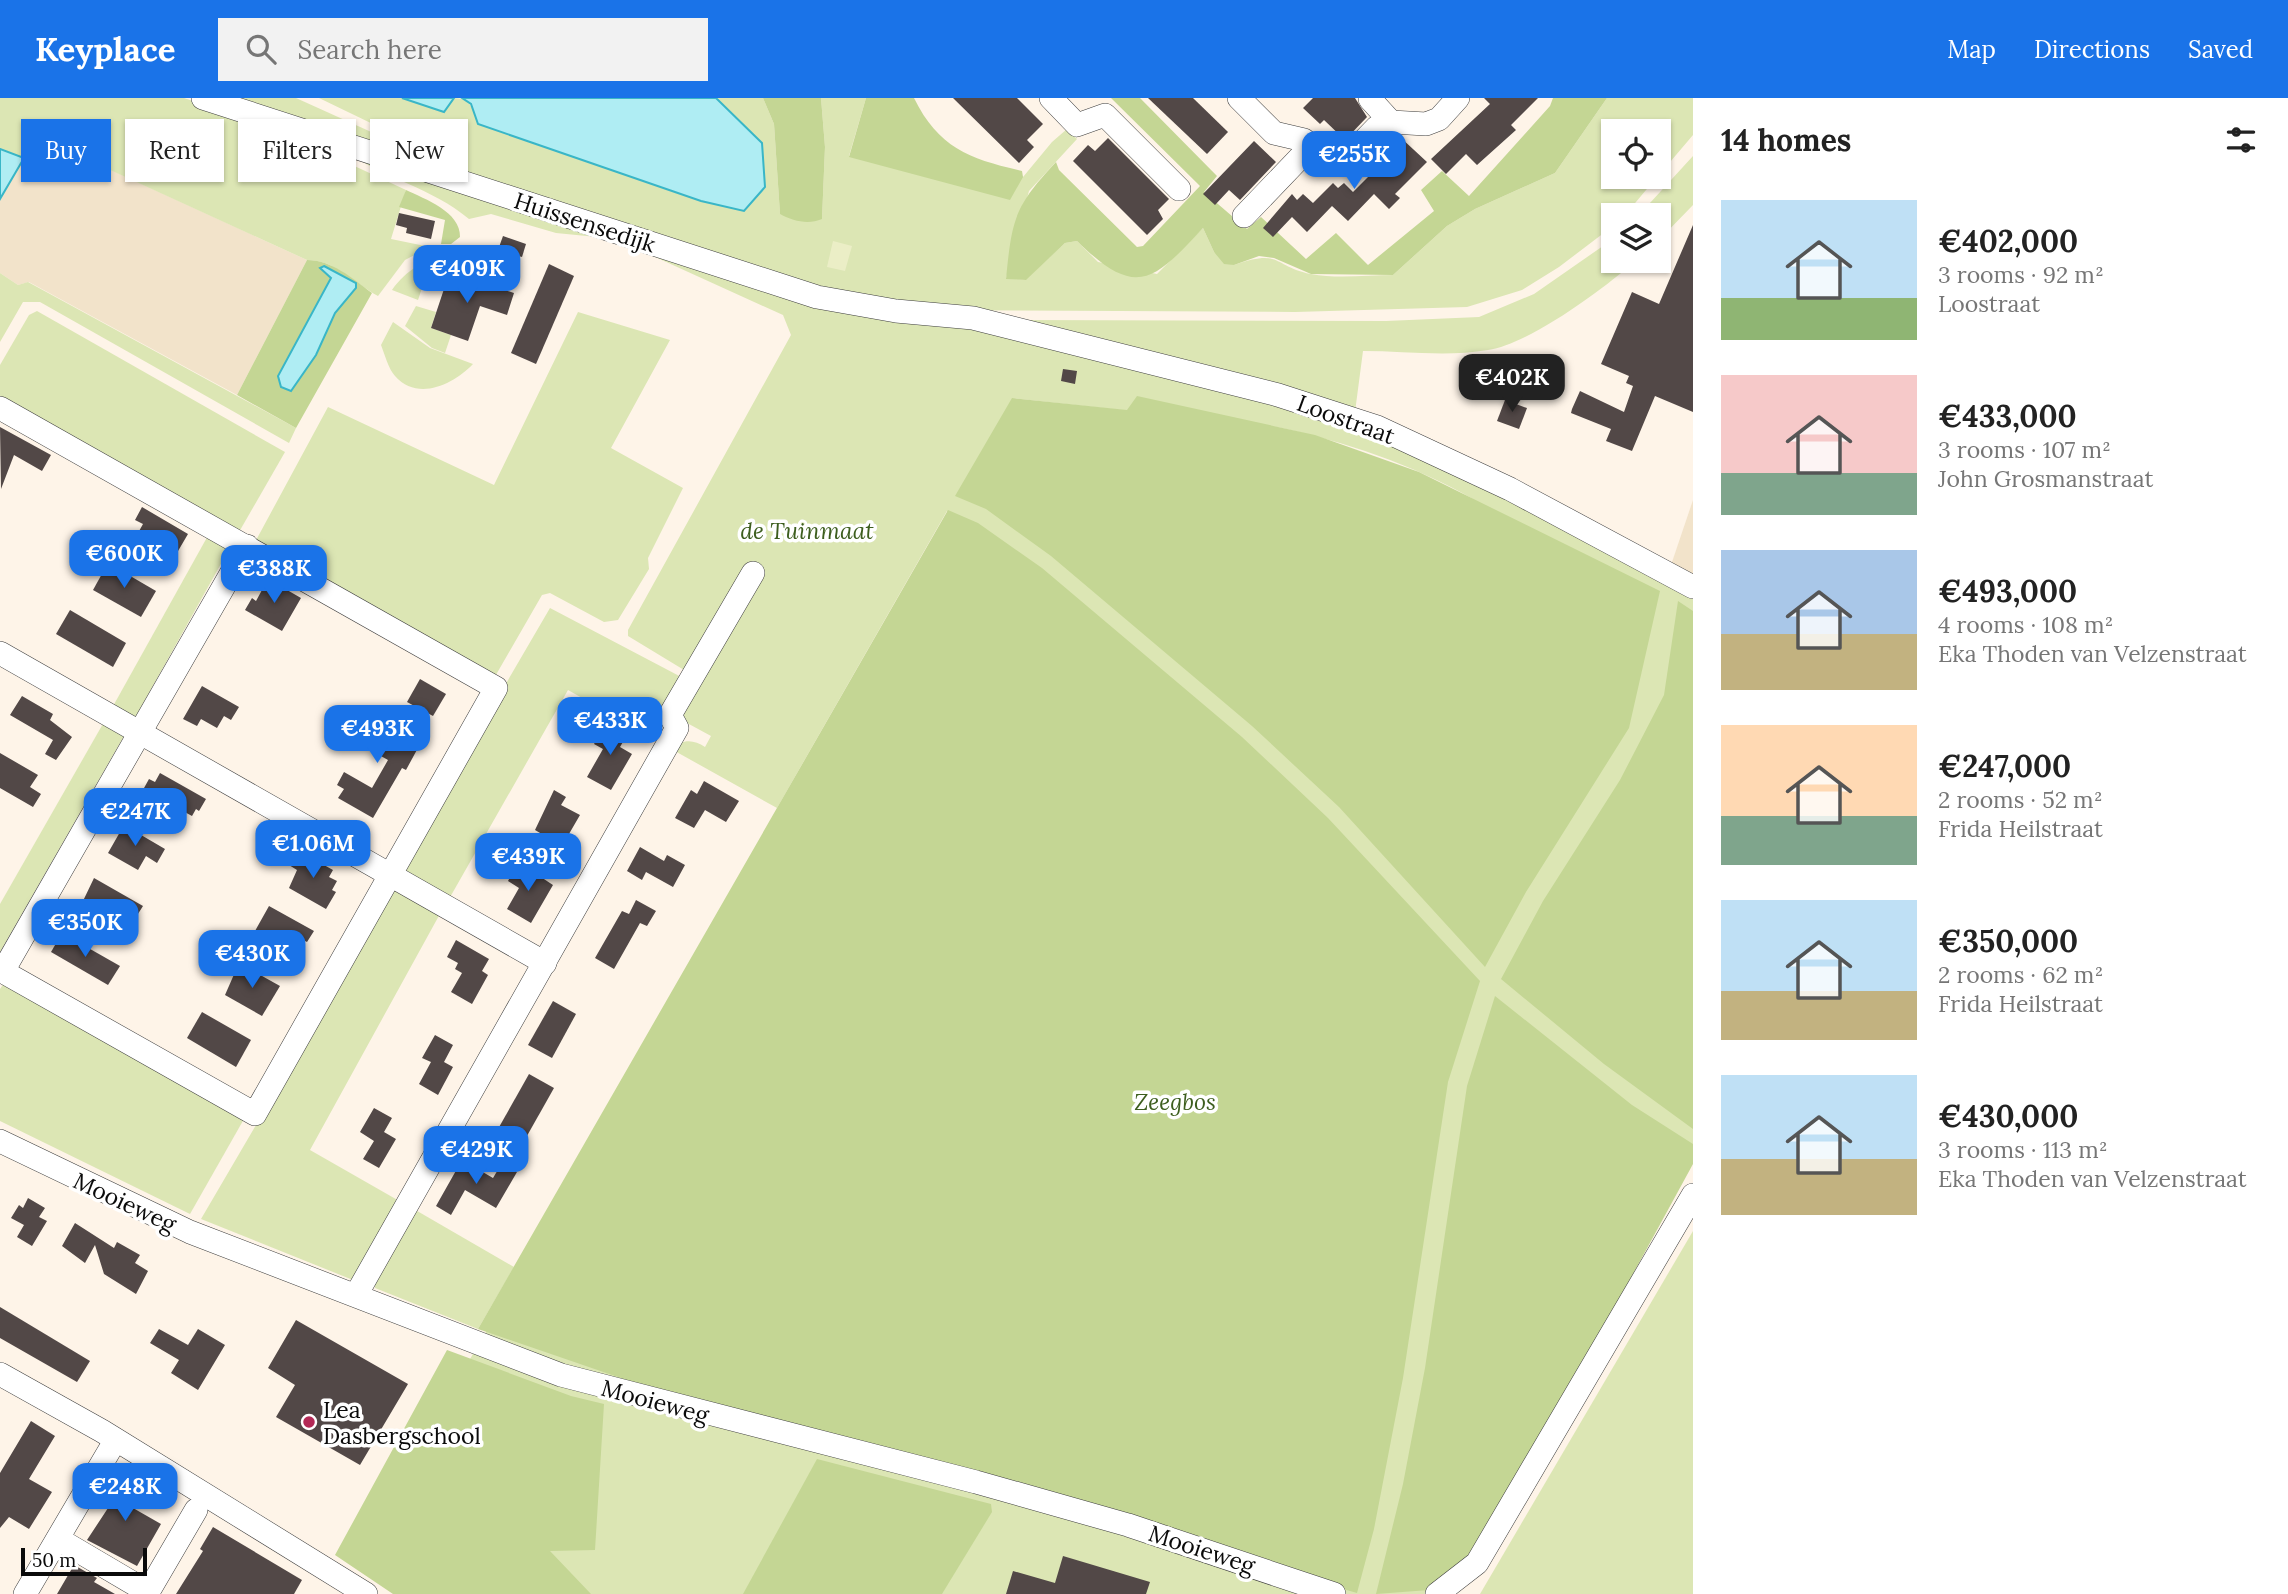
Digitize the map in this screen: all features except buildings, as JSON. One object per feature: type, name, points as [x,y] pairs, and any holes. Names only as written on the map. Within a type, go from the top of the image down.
[{"type":"street","name":"Huissensedijk","points":[[204,98],[817,297],[896,311],[973,318]]},
{"type":"street","points":[[1051,98],[1077,125],[1105,115],[1179,188]]},
{"type":"street","points":[[1239,98],[1274,133],[1295,136],[1325,159],[1338,161],[1348,157],[1377,127],[1391,122],[1426,124],[1439,119],[1458,98]]},
{"type":"street","points":[[1370,99],[1391,122]]},
{"type":"street","points":[[1244,216],[1311,146]]},
{"type":"street","name":"Loostraat","points":[[973,318],[1278,395],[1377,427],[1510,489],[1693,587]]},
{"type":"street","points":[[0,408],[247,546],[496,688],[406,883],[255,1114],[1,971],[247,546]]},
{"type":"street","points":[[356,1295],[677,729],[670,715],[753,573]]},
{"type":"street","points":[[0,653],[545,963]]},
{"type":"street","name":"Mooieweg","points":[[0,1142],[153,1217],[561,1375],[1013,1492],[1128,1525],[1334,1594]]},
{"type":"street","points":[[1437,1594],[1478,1563],[1693,1195]]},
{"type":"street","points":[[1,1376],[115,1441],[366,1594]]},
{"type":"street","points":[[25,1594],[115,1441]]},
{"type":"street","points":[[58,1539],[148,1593],[197,1510]]},
{"type":"shaded area","points":[[21,163],[21,182],[111,182],[111,170],[125,176],[125,182],[137,182],[307,260],[237,395],[29,282],[18,285],[0,273],[0,199]]},
{"type":"shaded area","points":[[1693,500],[1693,580],[1670,568]]},
{"type":"green space","points":[[0,98],[184,98],[247,119],[238,119],[238,182],[356,182],[356,167],[370,173],[370,182],[389,182],[406,190],[391,239],[430,247],[405,260],[378,296],[336,268],[307,260],[137,182],[224,182],[224,119],[125,119],[125,177],[111,170],[111,119],[21,119],[21,157],[0,149]]},
{"type":"green space","points":[[220,98],[296,98],[342,119],[287,119]]},
{"type":"green space","points":[[319,98],[402,98],[444,112],[454,98],[464,100],[471,105],[478,124],[701,200],[744,211],[762,143],[716,98],[763,98],[774,124],[780,214],[822,219],[825,147],[821,98],[866,98],[849,156],[1023,177],[1052,142],[1067,129],[1077,139],[1029,191],[1006,278],[1025,280],[1065,243],[1077,241],[1098,262],[1157,274],[1203,228],[1214,252],[1234,265],[1269,258],[1298,271],[1342,277],[1393,275],[1447,226],[1475,209],[1555,173],[1607,98],[1693,98],[1693,135],[1671,161],[1671,119],[1601,119],[1601,189],[1647,189],[1635,203],[1601,203],[1601,235],[1559,267],[1522,290],[1467,307],[1295,312],[945,310],[870,302],[468,179],[468,119],[370,119],[370,123]]},
{"type":"green space","points":[[763,98],[821,98],[825,147],[822,219],[801,221],[780,214],[774,124]]},
{"type":"green space","points":[[866,98],[914,98],[934,129],[958,149],[987,162],[1022,171],[1023,177],[1010,200],[849,157]]},
{"type":"green space","points":[[1111,98],[1140,98],[1217,176],[1204,192],[1247,229],[1261,217],[1306,259],[1336,233],[1368,265],[1434,211],[1421,190],[1442,171],[1469,196],[1550,106],[1553,98],[1607,98],[1555,173],[1475,209],[1447,226],[1393,275],[1311,274],[1274,258],[1259,256],[1234,265],[1224,264],[1214,252],[1203,228],[1171,261],[1157,271],[1143,276],[1130,277],[1115,271],[1077,241],[1065,243],[1026,280],[1006,279],[1013,227],[1023,203],[1056,162],[1059,170],[1137,247],[1143,246],[1200,186]]},
{"type":"green space","points":[[356,125],[370,131],[370,145],[356,141]]},
{"type":"green space","points":[[356,155],[370,160],[370,166]]},
{"type":"green space","points":[[1693,156],[1693,205],[1671,228],[1671,203],[1650,203],[1663,189],[1671,189],[1671,180]]},
{"type":"green space","points":[[404,182],[439,182],[617,239],[556,233],[491,214],[469,219],[424,191]]},
{"type":"green space","points":[[406,190],[432,202],[455,220],[460,237],[451,244],[441,244],[445,220],[399,207]]},
{"type":"green space","points":[[833,241],[852,246],[845,271],[827,267]]},
{"type":"green space","points":[[1601,247],[1601,273],[1621,273],[1565,314],[1505,346],[1473,352],[1363,351],[1355,412],[1013,320],[1386,321],[1479,317],[1534,294]]},
{"type":"green space","name":"Zeegbos","points":[[646,249],[1263,399],[1353,427],[1493,488],[1693,591],[1693,1156],[1436,1594],[451,1594],[364,1541],[950,536],[947,511],[777,808],[673,750],[680,743],[688,741],[705,747],[711,736],[676,717],[689,673],[628,636],[628,630],[791,335],[783,315],[653,256]],"holes":[[[1012,398],[1277,427],[1327,439],[1378,456],[1427,475],[1473,499]]]},
{"type":"green space","points":[[450,256],[445,285],[425,279],[418,300],[392,290],[403,277],[417,267]]},
{"type":"green space","points":[[455,256],[470,260],[485,271],[475,270],[479,281],[450,271]]},
{"type":"green space","points":[[307,260],[333,266],[372,293],[296,428],[237,395]],"holes":[[[320,268],[356,288],[335,313],[316,355],[278,376],[331,278]]]},
{"type":"green space","points":[[0,273],[18,285],[28,282],[296,428],[289,443],[40,302],[23,302],[0,342]]},
{"type":"green space","points":[[416,306],[436,312],[431,328],[451,335],[445,353],[432,348],[405,326]]},
{"type":"green space","points":[[37,311],[285,452],[239,532],[0,396],[0,365],[29,315]]},
{"type":"green space","points":[[578,312],[670,340],[611,448],[683,488],[648,558],[649,569],[618,620],[604,622],[550,593],[542,595],[493,680],[254,544],[328,407],[494,485]]},
{"type":"green space","points":[[393,322],[430,348],[473,364],[456,378],[436,387],[414,388],[404,384],[393,373],[381,345]]},
{"type":"green space","points":[[1137,396],[1315,435],[1419,472],[1660,591],[1629,728],[1526,892],[1485,967],[1339,807],[1252,726],[1051,556],[986,509],[955,496],[1012,398],[1127,410]]},
{"type":"green space","points":[[948,510],[978,523],[1042,568],[1242,737],[1328,818],[1480,981],[1448,1082],[1403,1378],[1374,1529],[1357,1593],[682,1399],[478,1329]]},
{"type":"green space","points":[[210,532],[232,544],[135,718],[112,708]]},
{"type":"green space","points":[[1678,601],[1693,611],[1693,1129],[1604,1064],[1501,979],[1543,901],[1620,780],[1664,695]]},
{"type":"green space","points":[[550,608],[685,679],[667,713],[652,706],[647,716],[660,725],[662,743],[568,690],[449,899],[402,869],[402,862]]},
{"type":"green space","points":[[104,722],[124,736],[0,952],[0,904]]},
{"type":"green space","points":[[394,889],[441,912],[310,1150],[401,1202],[353,1280],[201,1219]]},
{"type":"green space","points":[[4,983],[244,1119],[190,1214],[0,1121],[0,989]]},
{"type":"green space","points":[[1495,996],[1632,1105],[1693,1144],[1693,1164],[1556,1415],[1461,1567],[1429,1590],[1376,1594],[1403,1484],[1425,1368],[1467,1086]]},
{"type":"green space","points":[[412,1208],[514,1267],[478,1329],[375,1288],[374,1277]]},
{"type":"green space","points":[[1693,1231],[1693,1594],[1480,1594]]},
{"type":"green space","points":[[447,1350],[571,1396],[604,1404],[595,1550],[550,1551],[591,1594],[393,1594],[335,1555]]},
{"type":"green space","points":[[817,1459],[991,1504],[992,1512],[942,1594],[743,1594]]},
{"type":"water","points":[[402,98],[454,98],[444,112]]},
{"type":"water","points":[[462,98],[716,98],[762,143],[765,187],[744,211],[701,201],[478,124],[471,104]]},
{"type":"water","points":[[0,149],[21,157],[21,163],[0,199]]},
{"type":"water","points":[[324,266],[356,283],[356,288],[335,313],[316,355],[291,391],[281,387],[278,376],[331,278],[320,268]]},
{"type":"place","name":"Lea Dasbergschool","points":[[309,1422]]},
{"type":"park label","name":"de Tuinmaat","points":[[807,530]]}]
